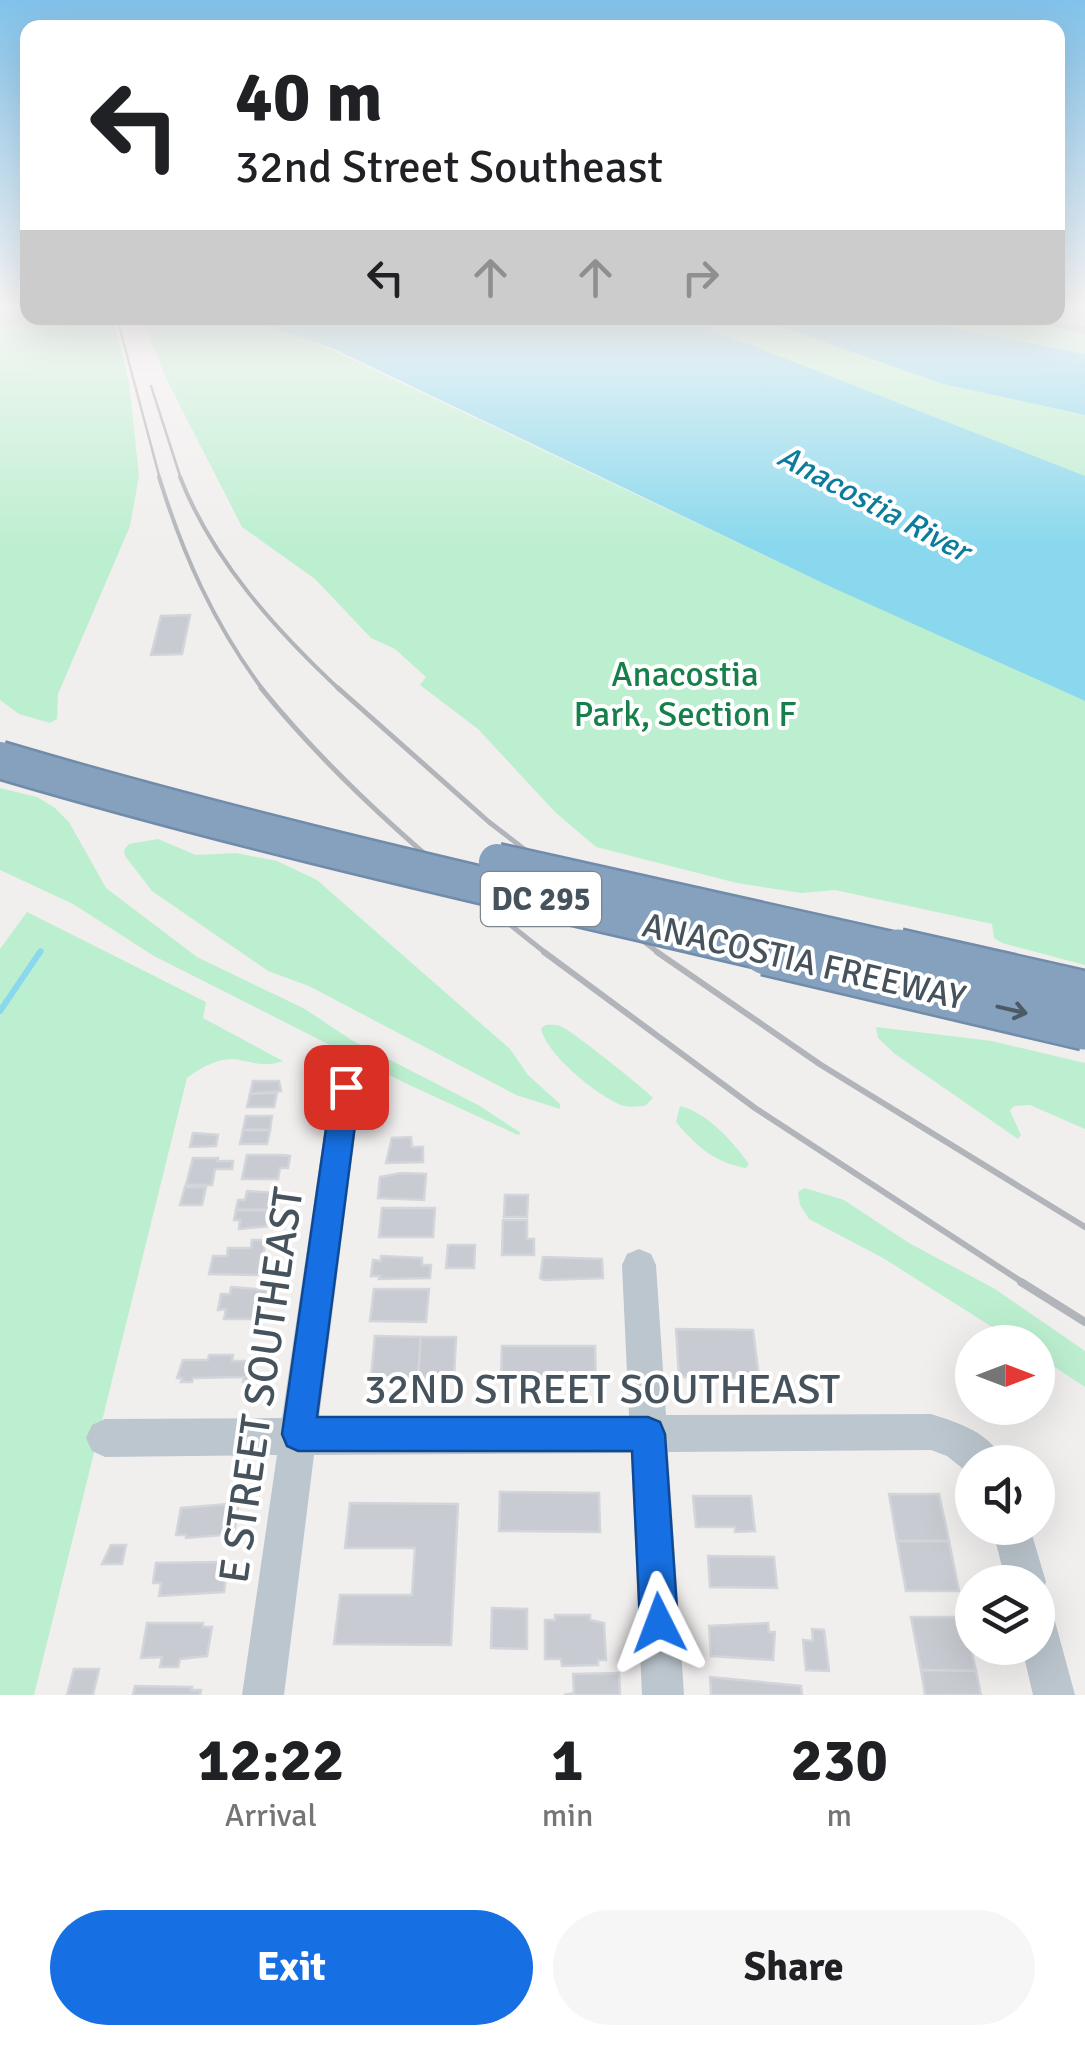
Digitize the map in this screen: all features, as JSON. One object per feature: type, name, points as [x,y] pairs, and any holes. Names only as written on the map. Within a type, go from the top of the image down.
[{"type":"highway","name":"ANACOSTIA FREEWAY","points":[[0,735],[82,761],[274,810],[1085,994]]},
{"type":"highway","name":"ANACOSTIA FREEWAY","points":[[0,760],[134,800],[340,852],[1085,1027]]},
{"type":"street","name":"E STREET SOUTHEAST","points":[[262,1695],[346,1087]]},
{"type":"street","points":[[639,1265],[663,1695]]},
{"type":"street","name":"32ND STREET SOUTHEAST","points":[[105,1438],[931,1432],[963,1445]]},
{"type":"street","points":[[1047,1665],[1054,1695]]},
{"type":"green space","points":[[0,387],[130,387],[139,476],[130,526],[58,694],[57,719],[50,723],[19,714],[0,700]]},
{"type":"green space","name":"Anacostia Park, Section F","points":[[171,387],[410,387],[833,588],[1085,701],[1085,965],[1002,943],[994,938],[992,924],[835,890],[801,893],[737,883],[596,847],[555,812],[478,729],[420,685],[426,677],[395,649],[371,638],[315,579],[242,527]]},
{"type":"green space","points":[[816,387],[957,387],[1085,415],[1085,535]]},
{"type":"green space","points":[[0,788],[37,797],[55,808],[69,822],[106,888],[197,957],[305,1009],[353,1041],[480,1106],[521,1133],[518,1135],[405,1083],[154,956],[73,904],[0,870]]},
{"type":"green space","points":[[158,839],[196,855],[236,853],[277,861],[317,880],[510,1049],[528,1075],[560,1104],[560,1109],[516,1095],[309,986],[268,971],[152,891],[124,850],[129,844]]},
{"type":"green space","points":[[27,912],[206,1002],[203,1018],[283,1061],[259,1064],[230,1059],[204,1067],[187,1078],[34,1695],[0,1695],[0,949]]},
{"type":"green space","points":[[558,1025],[568,1031],[653,1098],[645,1106],[627,1106],[598,1092],[552,1049],[541,1028]]},
{"type":"green space","points":[[876,1027],[992,1041],[1085,1063],[1085,1129],[1030,1105],[1014,1106],[1010,1111],[1021,1135],[1018,1139],[895,1054],[878,1038]]},
{"type":"green space","points":[[680,1106],[719,1129],[749,1164],[746,1168],[716,1158],[691,1139],[676,1122]]},
{"type":"green space","points":[[805,1188],[844,1200],[909,1243],[995,1289],[1047,1325],[989,1325],[883,1258],[809,1219],[800,1205],[798,1192]]},
{"type":"green space","points":[[1055,1330],[1085,1351],[1085,1387],[1055,1367]]},
{"type":"water","name":"Anacostia River","points":[[414,387],[858,387],[1085,476],[1085,701],[833,588]]},
{"type":"water","points":[[957,387],[1085,387],[1085,415]]},
{"type":"building","points":[[190,615],[182,654],[151,655],[161,616]]},
{"type":"building","points":[[253,1081],[279,1081],[281,1091],[250,1094]]},
{"type":"building","points":[[277,1093],[274,1107],[247,1107],[250,1094]]},
{"type":"building","points":[[246,1116],[272,1116],[270,1130],[243,1130]]},
{"type":"building","points":[[243,1130],[270,1130],[267,1144],[240,1144]]},
{"type":"building","points":[[193,1133],[218,1135],[216,1146],[190,1147]]},
{"type":"building","points":[[411,1137],[412,1147],[423,1147],[423,1162],[386,1163],[392,1138]]},
{"type":"building","points":[[247,1155],[290,1156],[288,1168],[280,1168],[278,1179],[242,1179]]},
{"type":"building","points":[[193,1158],[233,1161],[232,1169],[215,1169],[212,1185],[186,1185]]},
{"type":"building","points":[[426,1174],[424,1200],[378,1198],[380,1177]]},
{"type":"building","points":[[185,1187],[206,1187],[202,1205],[180,1205]]},
{"type":"building","points":[[247,1191],[275,1193],[273,1210],[236,1210],[238,1200],[245,1200]]},
{"type":"building","points":[[505,1195],[528,1195],[527,1217],[504,1217]]},
{"type":"building","points":[[382,1208],[435,1208],[433,1237],[379,1237]]},
{"type":"building","points":[[236,1210],[273,1210],[270,1226],[239,1229],[240,1220],[234,1220]]},
{"type":"building","points":[[503,1220],[527,1220],[527,1239],[534,1239],[534,1255],[502,1255]]},
{"type":"building","points":[[252,1240],[265,1240],[262,1275],[209,1274],[213,1256],[227,1256],[228,1248],[251,1248]]},
{"type":"building","points":[[448,1245],[475,1245],[474,1268],[446,1268]]},
{"type":"building","points":[[381,1256],[422,1258],[422,1265],[431,1265],[430,1278],[371,1276],[373,1260],[381,1261]]},
{"type":"building","points":[[543,1257],[602,1259],[603,1278],[544,1280],[540,1278]]},
{"type":"building","points":[[231,1287],[267,1290],[263,1313],[256,1313],[256,1319],[224,1319],[226,1309],[218,1310],[221,1294],[230,1294]]},
{"type":"building","points":[[374,1289],[429,1289],[426,1322],[370,1321]]},
{"type":"building","points":[[676,1329],[753,1330],[759,1378],[679,1377]]},
{"type":"building","points":[[375,1336],[421,1337],[418,1378],[371,1377]]},
{"type":"building","points":[[421,1337],[456,1337],[454,1378],[418,1378]]},
{"type":"building","points":[[502,1346],[595,1346],[596,1380],[501,1379]]},
{"type":"building","points":[[209,1355],[233,1355],[232,1361],[256,1361],[253,1382],[243,1382],[244,1377],[193,1378],[192,1382],[177,1378],[183,1360],[208,1360]]},
{"type":"building","points":[[500,1492],[599,1493],[600,1532],[499,1531]]},
{"type":"building","points":[[889,1494],[939,1494],[949,1541],[897,1541]]},
{"type":"building","points":[[693,1496],[751,1496],[755,1531],[696,1527]]},
{"type":"building","points":[[350,1503],[458,1504],[451,1645],[334,1644],[340,1595],[412,1595],[415,1548],[345,1548]]},
{"type":"building","points":[[229,1504],[238,1507],[234,1534],[186,1538],[176,1535],[181,1508]]},
{"type":"building","points":[[897,1541],[949,1541],[955,1591],[906,1591]]},
{"type":"building","points":[[111,1545],[126,1545],[122,1564],[102,1564]]},
{"type":"building","points":[[708,1556],[774,1557],[777,1588],[710,1587]]},
{"type":"building","points":[[156,1563],[228,1564],[224,1592],[159,1596],[161,1583],[153,1583]]},
{"type":"building","points":[[492,1608],[527,1609],[527,1649],[491,1648]]},
{"type":"building","points":[[555,1615],[590,1615],[590,1620],[604,1623],[606,1660],[598,1660],[598,1665],[562,1666],[561,1659],[545,1659],[545,1620],[555,1620]]},
{"type":"building","points":[[911,1617],[955,1617],[955,1665],[975,1665],[976,1671],[921,1670]]},
{"type":"building","points":[[147,1623],[203,1623],[203,1627],[212,1627],[207,1656],[180,1659],[178,1667],[160,1667],[162,1657],[141,1658]]},
{"type":"building","points":[[768,1623],[769,1632],[775,1632],[773,1660],[711,1656],[709,1626]]},
{"type":"building","points":[[812,1629],[824,1630],[829,1671],[806,1670],[803,1640],[813,1641]]},
{"type":"building","points":[[74,1669],[99,1669],[93,1695],[67,1695]]},
{"type":"building","points":[[921,1670],[976,1671],[981,1695],[925,1695]]},
{"type":"building","points":[[619,1673],[620,1695],[564,1695],[574,1693],[573,1674]]},
{"type":"building","points":[[710,1677],[801,1686],[802,1695],[711,1695]]},
{"type":"building","points":[[135,1686],[201,1690],[200,1695],[133,1695]]},
{"type":"waterway","points":[[0,1011],[40,952]]},
{"type":"railway","points":[[135,387],[160,479]]},
{"type":"railway","points":[[151,387],[181,479]]},
{"type":"railway","points":[[159,477],[202,588],[229,640],[263,690]]},
{"type":"railway","points":[[180,477],[210,537],[248,592],[340,690]]},
{"type":"railway","points":[[261,688],[326,761],[396,829],[547,954]]},
{"type":"railway","points":[[338,688],[489,822],[660,954]]},
{"type":"railway","points":[[544,952],[755,1108],[1025,1284]]},
{"type":"railway","points":[[657,952],[821,1065],[1085,1227]]},
{"type":"railway","points":[[1021,1282],[1085,1322]]},
{"type":"route","points":[[346,1087],[298,1434],[648,1434],[659,1623]]}]
